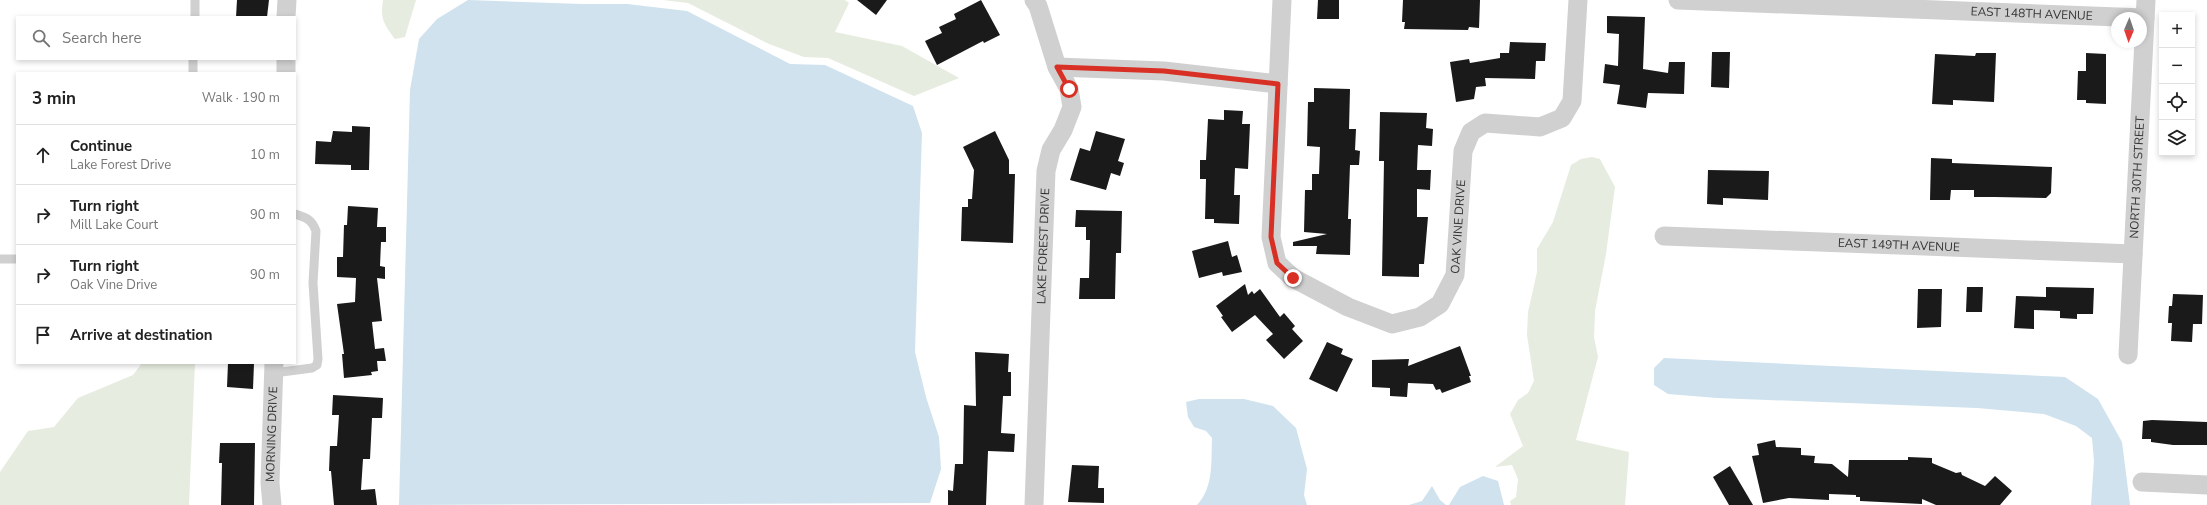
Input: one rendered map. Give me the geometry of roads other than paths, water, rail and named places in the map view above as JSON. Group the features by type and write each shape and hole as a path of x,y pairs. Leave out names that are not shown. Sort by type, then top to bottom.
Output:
{"street":[{"path":"286,16 287,0"},
{"name":"LAKE FOREST DRIVE","path":"1034,0 1038,6 1057,67 1069,89 1072,107 1063,130 1051,150 1046,170 1034,505"},
{"name":"OAK VINE DRIVE","path":"1282,0 1271,237 1277,263 1293,278 1348,306 1392,324 1420,318 1440,304 1455,275 1463,151 1471,132 1486,123 1540,127 1562,118 1572,101 1578,0"},
{"name":"EAST 148TH AVENUE","path":"1678,0 2145,9"},
{"name":"NORTH 30TH STREET","path":"2128,355 2145,9"},
{"path":"286,60 286,72"},
{"path":"1057,67 1164,71 1278,84"},
{"name":"EAST 149TH AVENUE","path":"1664,236 2133,254"},
{"name":"MORNING DRIVE","path":"272,505 270,483 274,368"},
{"path":"2142,482 2207,485"}],"lane":[{"path":"195,0 195,16"},
{"path":"193,60 193,72"},
{"path":"274,368 296,372 312,368 317,365 318,358 313,283 316,231 314,224 308,218 296,214"},
{"path":"0,259 16,260"}],"water":[{"path":"468,0 627,4 687,11 790,64 825,65 913,106 922,133 915,352 926,397 939,437 941,469 930,503 399,505 410,90 419,39 437,19"},
{"path":"1664,358 2065,377 2098,399 2122,442 2130,505 2091,505 2094,461 2092,438 2076,426 2044,414 1977,408 1717,398 1668,394 1654,385 1654,368"},
{"path":"1199,399 1244,399 1273,406 1296,428 1307,469 1304,495 1307,505 1197,505 1209,482 1212,438 1206,431 1194,427 1188,417 1186,402"},
{"path":"1483,476 1498,481 1504,505 1449,505 1460,487"},
{"path":"1432,486 1440,500 1446,505 1409,505 1422,501"}]}
